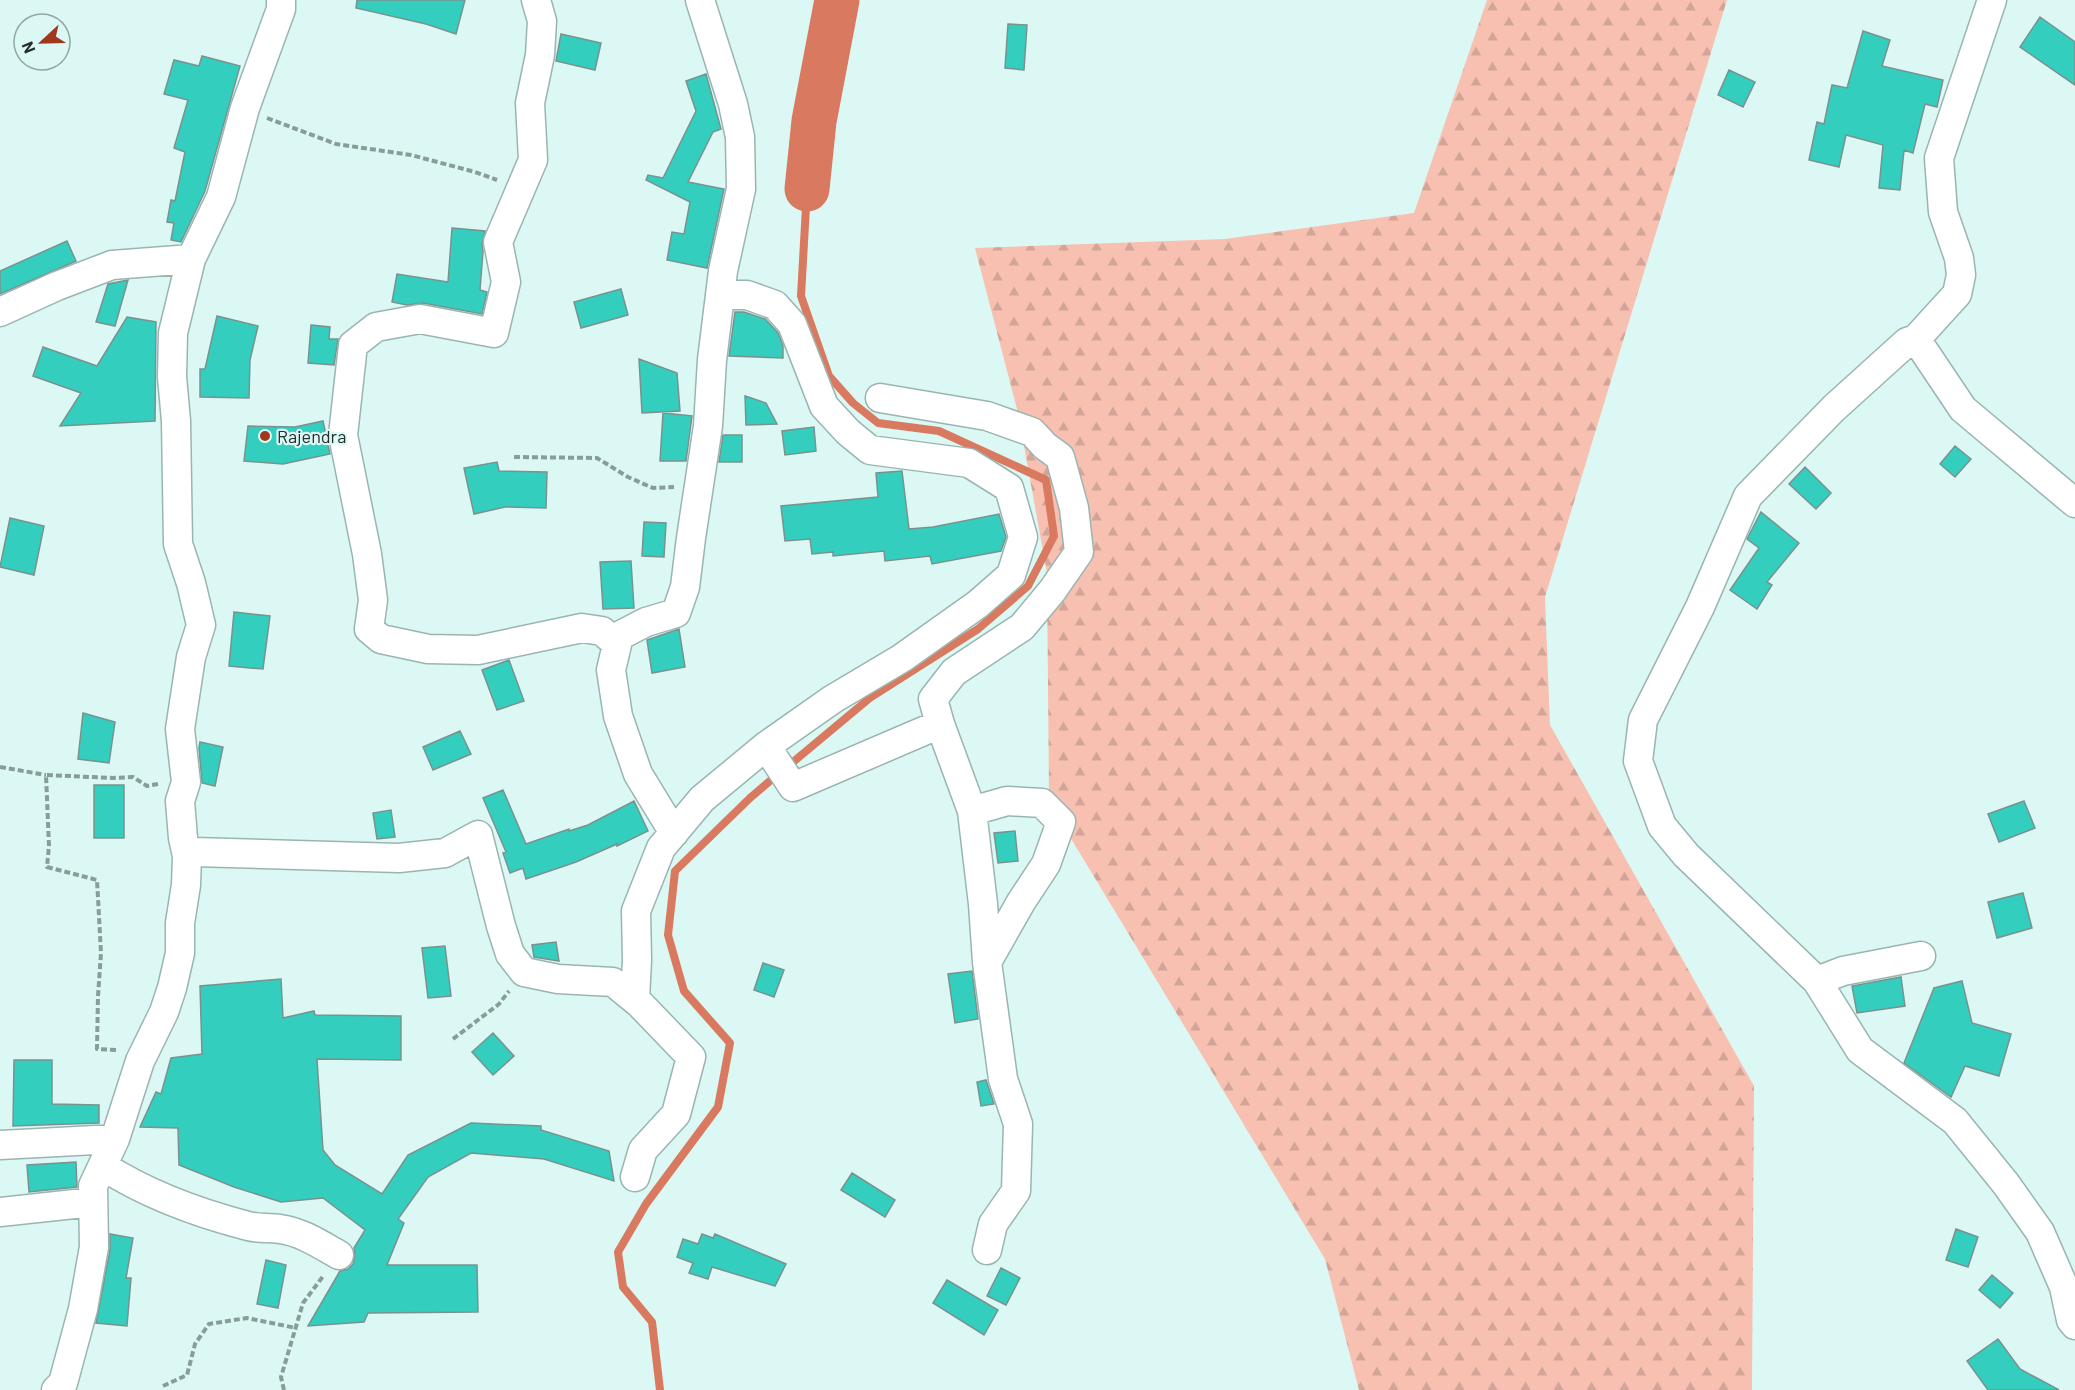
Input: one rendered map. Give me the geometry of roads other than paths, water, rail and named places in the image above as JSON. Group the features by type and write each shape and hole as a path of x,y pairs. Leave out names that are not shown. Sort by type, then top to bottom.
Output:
{"street":[{"path":"56,1390 63,1383 83,1309 94,1247 93,1186 115,1139 140,1061 164,1011 180,953 180,923 186,885 187,856 180,801 186,782 180,729 191,657 201,625 191,583 178,544 176,421 172,377 173,333 191,259 221,197 245,108 281,9 281,0"},
{"path":"536,0 542,21 540,55 530,103 533,160 498,242 506,282 494,333 420,319 376,327 353,345 343,435 367,554 373,600 369,629 381,639 428,649 478,650 582,628 603,631 617,644"},
{"path":"674,833 638,774 618,716 611,670 619,636 646,622 676,613 685,587 708,426 712,360 723,271 741,189 740,137 734,104 700,0"},
{"path":"1992,0 1938,158 1943,212 1959,258 1961,275 1958,294 1916,339 1907,342 1834,408 1748,496 1700,607 1643,720 1638,761 1662,826 1686,855 1817,981 1860,1050 1955,1121 2006,1184 2040,1232 2064,1287 2071,1320 2075,1325"},
{"path":"0,312 57,286 112,265 191,259"},
{"path":"635,999 636,911 661,848 702,799 766,746 833,699 902,658 978,604 1011,575 1023,537 1009,488 969,463 870,450 848,432 824,406 792,324 775,305 747,295 721,295"},
{"path":"1916,339 1963,409 2075,503"},
{"path":"880,398 987,416 1032,432 1060,457 1074,508 1079,552 1052,591 1022,627 954,672 933,699 972,811 987,962 1003,1079 1018,1124 1016,1191 993,1224 987,1250"},
{"path":"766,746 793,787 940,724"},
{"path":"972,811 1007,801 1042,803 1061,822 1046,864 1021,902 987,962"},
{"path":"187,856 194,852 399,858 445,853 478,835 510,954 524,972 558,979 613,982 635,999 691,1058 676,1114 643,1150 635,1177"},
{"path":"1817,981 1843,971 1921,956"},
{"path":"0,1144 115,1139"},
{"path":"103,1166 129,1183 200,1211 248,1226 262,1229 280,1228 305,1236 339,1256"},
{"path":"0,1212 93,1202"}],"waterway":[{"path":"807,189 814,121 837,0"},
{"path":"787,767 871,697 978,629 1028,586 1054,536 1046,480 939,431 878,423 853,403 829,376 801,296 807,189"},
{"path":"660,1390 652,1322 623,1287 618,1252 646,1204 718,1107 730,1043 684,991 668,935 675,871 778,774"}],"place":[{"name":"Rajendra","path":"265,436"}]}
